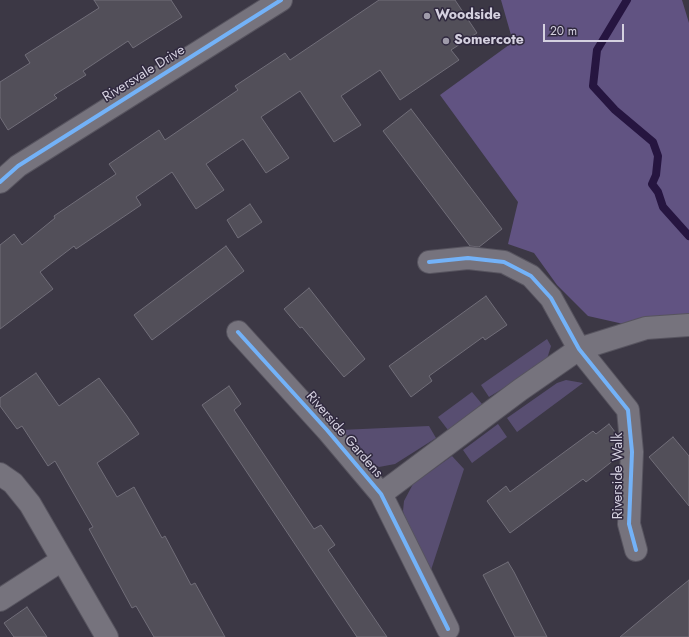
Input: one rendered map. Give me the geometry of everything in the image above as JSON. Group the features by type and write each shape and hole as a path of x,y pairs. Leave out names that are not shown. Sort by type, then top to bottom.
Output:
{"street":[{"name":"Riversvale Drive","path":"0,182 18,166 281,0"},
{"name":"Riverside Walk","path":"429,262 468,258 504,262 531,276 550,298 579,349 628,410 632,452 629,524 636,550"},
{"name":"Riverside Gardens","path":"380,494 520,390 579,349 646,328 689,325"},
{"name":"Riverside Gardens","path":"238,332 327,430 380,494 448,629"},
{"path":"0,474 13,483 30,504 107,637"},
{"path":"0,600 62,560"}],"shaded area":[{"path":"501,0 682,0 689,23 689,316 628,325 588,316 557,285 534,253 508,244 518,202 440,95 513,42"},
{"path":"547,339 551,346 546,362 489,397 481,385"},
{"path":"566,380 583,383 517,432 507,418 557,383"},
{"path":"472,392 482,404 448,430 438,417"},
{"path":"498,424 507,437 472,463 463,450"},
{"path":"429,426 436,438 395,464 379,467 363,458 340,430"},
{"path":"452,456 464,469 431,570 406,521 403,511 404,501 413,484"}],"building":[{"path":"94,0 171,0 182,17 133,48 128,41 83,71 86,75 54,95 57,98 8,130 0,117 0,82 30,63 25,55 99,8"},
{"path":"379,0 455,0 477,33 451,50 459,60 400,100 380,70 341,96 361,125 334,142 300,91 261,117 289,158 266,173 243,139 206,164 224,190 196,209 172,172 136,197 141,205 76,249 74,246 40,272 53,289 0,329 0,245 14,234 22,245 55,218 54,216 116,174 109,164 159,130 165,140 238,90 235,86 285,53 290,60"},
{"path":"411,109 502,229 479,247 470,246 383,131"},
{"path":"250,204 262,222 238,238 227,220"},
{"path":"226,246 244,271 152,340 134,315"},
{"path":"309,288 365,359 344,377 302,327 300,328 284,309"},
{"path":"486,296 507,325 485,340 483,337 429,376 432,381 411,397 389,366"},
{"path":"36,373 59,406 99,378 127,416 139,434 97,463 117,497 134,487 162,538 165,536 191,585 195,583 225,637 154,637 136,606 132,608 89,529 93,527 55,461 48,466 22,426 17,429 0,406 0,398"},
{"path":"229,386 241,404 234,410 314,529 321,525 335,545 328,550 387,637 357,637 202,405"},
{"path":"609,424 618,436 619,456 586,482 583,479 510,533 487,501 506,486 510,492 593,431 596,434"},
{"path":"673,437 689,456 689,506 649,457"},
{"path":"508,562 547,637 515,637 483,575"},
{"path":"689,580 689,637 620,637 668,597"},
{"path":"27,607 47,637 14,637 4,623"}],"waterway":[{"path":"627,0 597,50 593,86 615,110 653,142 658,156 656,175 652,184 658,192 663,207 689,236"}],"cycle path":[{"path":"0,182 18,166 281,0"},
{"path":"429,262 468,258 504,262 531,276 551,298 579,349 628,410 632,452 629,524 636,550"},
{"path":"238,332 327,430 381,494 448,629"}],"place":[{"name":"Woodside","path":"427,16"},
{"name":"Somercote","path":"446,41"}]}
